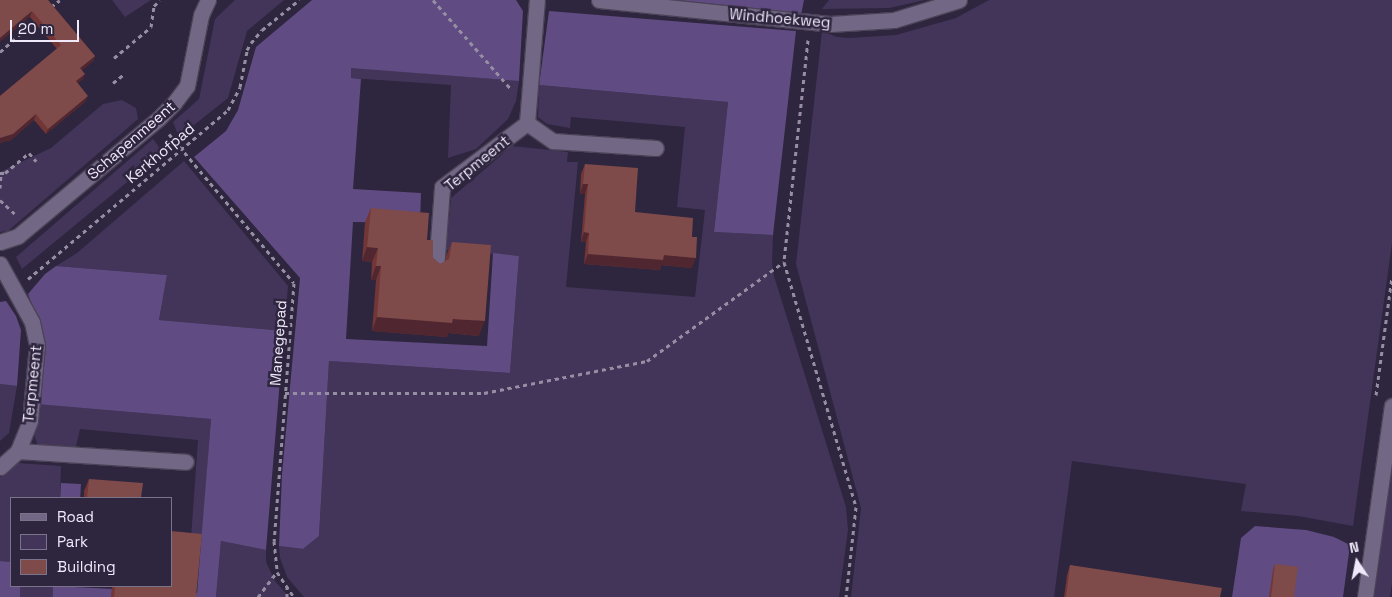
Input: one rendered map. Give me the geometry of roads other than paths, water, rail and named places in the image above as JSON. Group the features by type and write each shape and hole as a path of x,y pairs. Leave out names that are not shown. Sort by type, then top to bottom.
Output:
{"street":[{"name":"Schapenmeent","path":"0,242 18,236 174,104 187,86 201,15 208,0"},
{"path":"537,0 527,123 553,141 656,148"},
{"name":"Windhoekweg","path":"599,0 830,24 894,20 959,0"},
{"name":"Terpmeent","path":"436,269 442,187 527,123"},
{"name":"Terpmeent","path":"0,264 33,326 37,346 30,421 18,451 0,467"},
{"path":"1365,597 1392,406"},
{"path":"18,451 186,462"}]}
